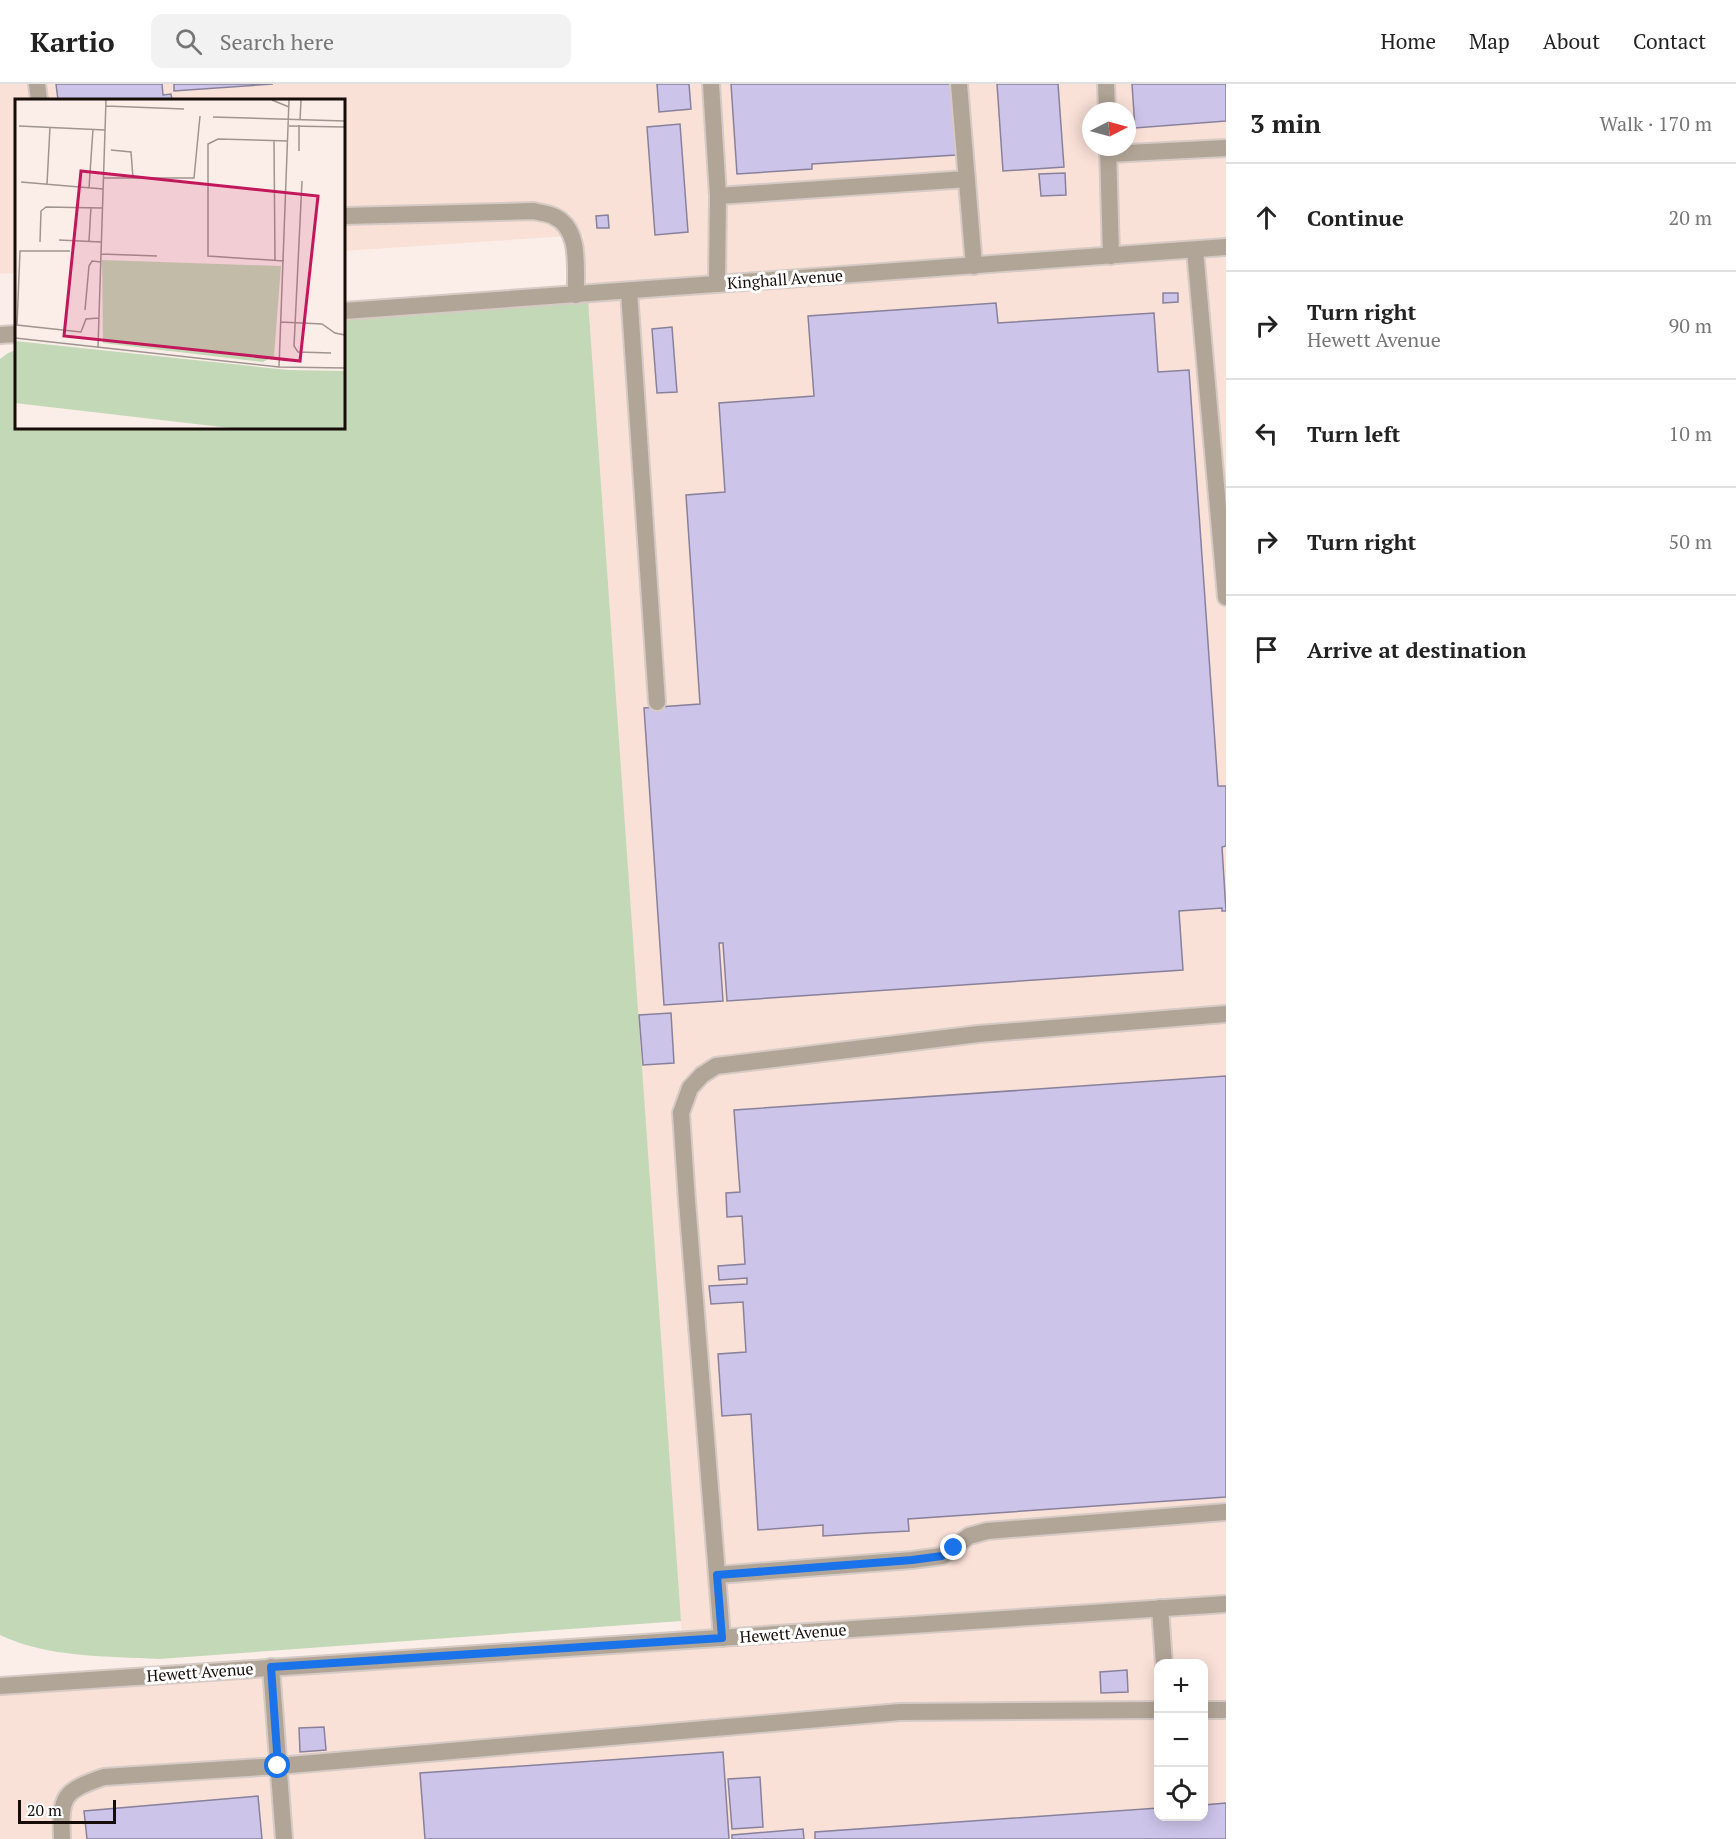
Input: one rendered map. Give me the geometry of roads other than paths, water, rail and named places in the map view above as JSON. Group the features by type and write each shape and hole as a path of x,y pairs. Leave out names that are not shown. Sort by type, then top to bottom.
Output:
{"lane":[{"path":"38,84 39,99"},
{"path":"711,84 718,196 717,284"},
{"path":"959,84 974,266"},
{"path":"1106,84 1107,102"},
{"path":"1136,150 1226,148"},
{"path":"1108,156 1111,256"},
{"path":"718,196 967,179"},
{"path":"345,216 534,211 554,216 567,225 571,233 576,295"},
{"name":"Kinghall Avenue","path":"345,311 1226,247"},
{"path":"1195,250 1220,465 1226,597"},
{"path":"629,291 657,702"},
{"path":"0,335 15,334"},
{"path":"722,1638 681,1113 690,1088 716,1066 978,1034 1226,1014"},
{"path":"717,1575 942,1556 969,1536 987,1531 1226,1512"},
{"name":"Hewett Avenue","path":"0,1686 1226,1604"},
{"path":"1160,1608 1164,1659"},
{"path":"271,1667 284,1839"},
{"path":"62,1839 60,1812 68,1793 104,1777 278,1766 900,1712 1154,1710"},
{"path":"1208,1710 1226,1710"}]}
